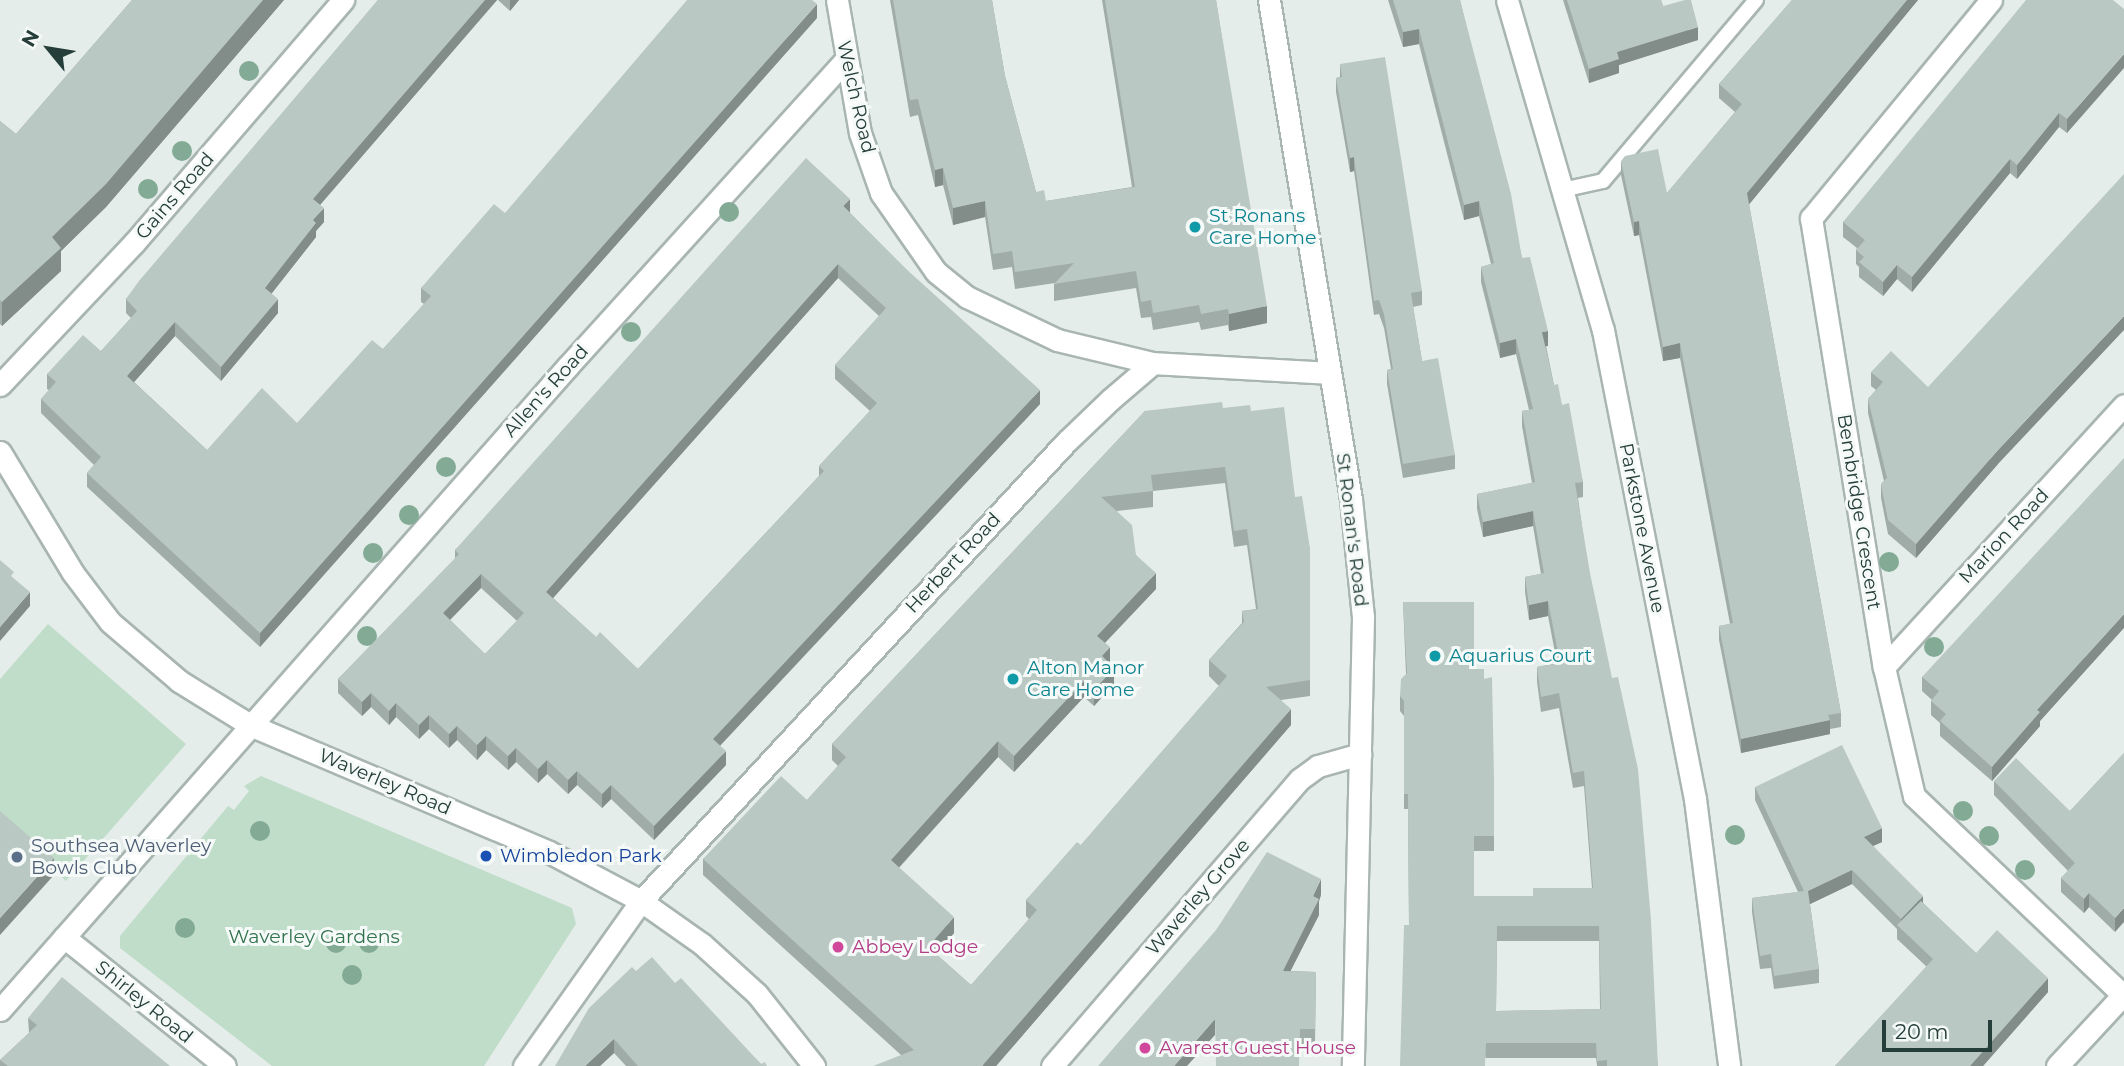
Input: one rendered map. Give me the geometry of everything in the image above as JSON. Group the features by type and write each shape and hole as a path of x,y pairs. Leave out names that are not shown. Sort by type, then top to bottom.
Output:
{"street":[{"name":"Gains Road","path":"0,385 134,243 343,0"},
{"name":"Welch Road","path":"837,0 845,60 860,133 881,193 936,272 967,297 1057,340 1153,363"},
{"name":"St Ronan's Road","path":"1269,0 1330,373 1363,617 1353,1066"},
{"name":"Parkstone Avenue","path":"1507,0 1603,330 1695,799 1728,1066"},
{"name":"Bembridge Crescent","path":"1990,0 1811,218 1884,667 1914,796 2124,995"},
{"name":"Allen's Road","path":"0,1010 250,725 845,60"},
{"path":"1153,363 1330,373"},
{"name":"Herbert Road","path":"524,1066 641,901 1066,442 1153,363"},
{"name":"Marion Road","path":"1884,667 2124,405"},
{"name":"Waverley Road","path":"0,452 73,573 110,622 179,681 250,725 549,852 641,901 702,944 757,994 814,1066"},
{"name":"Waverley Grove","path":"1052,1066 1300,779 1318,766 1360,754"},
{"name":"Shirley Road","path":"64,937 225,1066"},
{"path":"2057,1066 2124,995"}],"lane":[{"path":"1562,190 1603,181 1756,0"}],"green space":[{"path":"48,624 186,744 66,881 0,823 0,679"},
{"name":"Waverley Gardens","path":"261,776 572,908 576,924 484,1066 272,1066 120,948 120,936 228,806 234,810 249,791 244,786"}],"building":[{"path":"132,0 263,0 106,184 52,237 61,248 2,302 0,121 16,134"},
{"path":"378,0 485,0 313,199 324,208 313,220 316,223 265,288 278,299 221,367 175,322 127,376 207,450 262,388 297,423 372,340 383,349 431,296 421,288 494,204 505,213 687,0 812,0 817,4 260,633 87,473 101,457 41,399 56,382 47,374 83,335 101,351 137,311 126,299 139,281"},
{"path":"893,0 992,0 1005,76 1036,192 1044,190 1046,201 1135,187 1105,0 1216,0 1267,306 1229,314 1228,309 1201,314 1199,305 1153,313 1151,300 1141,302 1136,271 1054,284 1074,263 1015,272 1012,251 993,254 985,201 953,208 943,168 935,170 918,99 910,100"},
{"path":"1393,0 1460,0 1511,194 1522,258 1530,257 1548,331 1542,332 1554,385 1558,384 1562,405 1569,403 1583,482 1575,483 1590,573 1612,678 1618,677 1638,769 1651,920 1658,1066 1607,1066 1607,1060 1597,1061 1596,1043 1486,1043 1485,1066 1400,1066 1404,925 1409,925 1408,794 1404,794 1404,701 1400,696 1401,679 1407,673 1403,602 1474,602 1474,669 1484,669 1484,679 1492,677 1494,836 1474,836 1474,896 1533,896 1533,888 1593,888 1584,771 1573,773 1559,693 1541,697 1537,667 1560,663 1548,601 1529,605 1525,577 1544,573 1533,511 1483,522 1477,494 1535,482 1522,411 1533,409 1516,339 1500,343 1481,267 1494,263 1479,201 1464,205 1419,29 1403,32","holes":["1497,926 1599,926 1601,1009 1496,1011"]},
{"path":"1567,0 1661,0 1663,6 1691,0 1698,27 1617,52 1619,59 1589,69"},
{"path":"1792,0 1907,0 1747,193 1841,713 1828,715 1830,720 1741,739 1719,626 1733,623 1680,343 1663,347 1639,221 1634,222 1621,161 1625,156 1658,149 1667,193 1742,104 1719,84"},
{"path":"2026,0 2113,0 2124,9 2124,54 2067,119 2059,113 2017,165 2010,159 1912,277 1897,265 1883,282 1859,262 1864,257 1856,250 1865,240 1843,222"},
{"path":"1385,57 1422,291 1411,293 1422,361 1438,358 1455,455 1403,464 1387,370 1393,369 1384,314 1379,300 1374,301 1354,157 1350,158 1336,78 1342,77 1340,64"},
{"path":"806,158 850,199 843,206 905,268 1040,390 713,739 726,751 654,826 611,785 602,794 577,771 568,780 547,760 538,769 516,748 508,756 486,736 477,745 457,726 449,734 429,715 419,725 396,703 389,711 371,693 362,702 338,679 459,554 455,550","holes":["838,264 886,308 835,365 877,403 819,466 824,471 638,669 600,632 596,637 546,592","481,574 524,613 485,654 443,613"]},
{"path":"2124,174 2124,316 1998,450 1916,544 1888,520 1881,484 1887,478 1868,399 1883,382 1871,372 1891,351 1928,387"},
{"path":"1222,402 1223,408 1250,405 1251,411 1284,407 1295,497 1302,496 1310,549 1310,680 1266,687 1291,709 982,1066 873,1066 914,1050 703,859 781,776 807,800 846,757 832,744 1145,411","holes":["1225,467 1234,531 1247,529 1258,609 1242,611 1244,622 1209,660 1227,676 1081,845 1077,842 1026,900 1037,910 971,985 928,947 954,917 891,860 998,741 1014,756 1084,681 1094,690 1114,668 1102,656 1110,647 1097,636 1156,573 1136,555 1132,525 1101,497 1153,491 1151,475"]},
{"path":"2124,458 2124,614 2037,710 2040,712 1992,767 1940,721 1946,714 1931,701 1939,691 1922,677"},
{"path":"0,560 14,572 11,576 30,592 0,627"},
{"path":"1842,745 1882,828 1864,837 1923,896 1901,919 1852,870 1808,891 1819,969 1774,976 1771,954 1760,956 1752,898 1804,891 1755,787"},
{"path":"2124,753 2124,908 2115,918 2089,893 2084,899 2061,878 2075,863 1994,781 2016,758 2070,811"},
{"name":"Southsea Waverley Bowls Club","path":"0,811 54,858 0,918"},
{"path":"1267,852 1321,879 1313,896 1319,899 1283,971 1316,972 1315,1029 1300,1029 1299,1066 1216,1066 1215,1019 1174,1066 1098,1066 1216,930"},
{"path":"1921,901 1976,953 1997,930 2048,978 1970,1066 1835,1066 1933,959 1897,925"},
{"path":"652,957 675,983 681,978 761,1064 765,1062 767,1066 638,1066 614,1039 585,1066 555,1066 589,1008 632,967 636,971"},
{"path":"62,977 170,1066 8,1066 0,1060 37,1025 28,1018"}],"place":[{"name":"St Ronans Care Home","path":"1195,227"},
{"name":"Aquarius Court","path":"1435,656"},
{"name":"Alton Manor Care Home","path":"1013,679"},
{"name":"Wimbledon Park","path":"486,856"},
{"name":"Southsea Waverley Bowls Club","path":"17,857"},
{"name":"Abbey Lodge","path":"838,947"},
{"name":"Avarest Guest House","path":"1145,1048"}]}
